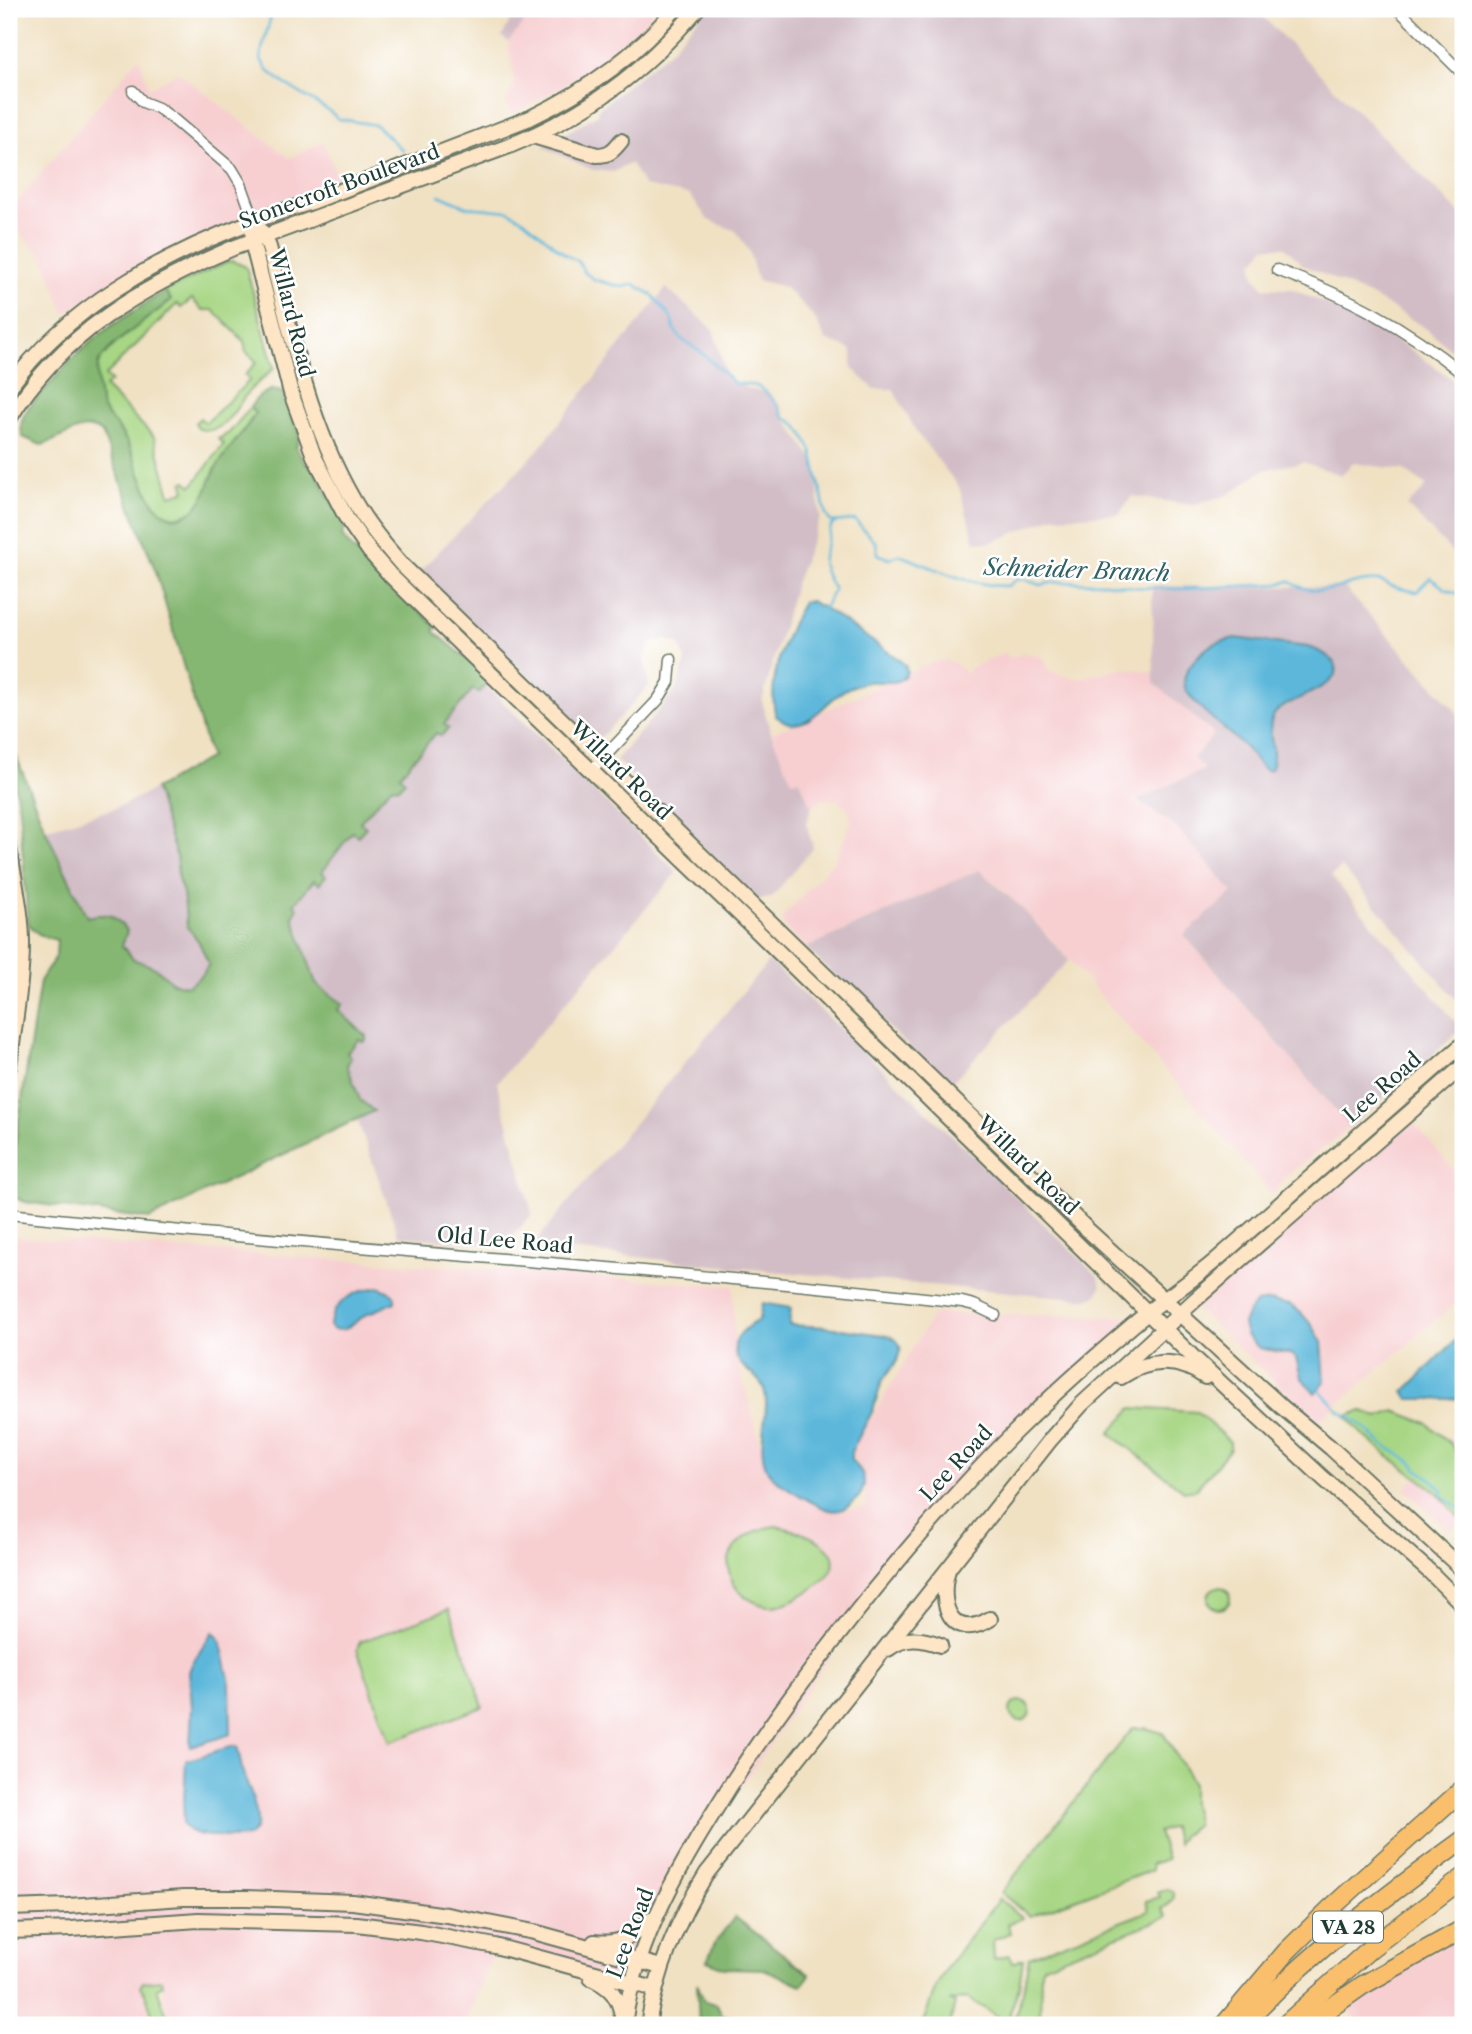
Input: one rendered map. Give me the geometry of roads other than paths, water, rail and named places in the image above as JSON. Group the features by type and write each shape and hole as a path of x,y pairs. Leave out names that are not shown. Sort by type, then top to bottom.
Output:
{"highway":[{"path":"1224,2025 1286,1952 1312,1926 1463,1789"},
{"name":"VA 28","path":"1242,2025 1337,1936 1463,1840"},
{"name":"VA 28","path":"1285,2025 1371,1948 1463,1878"},
{"path":"1306,2025 1363,1985 1463,1929"}],"main road":[{"name":"Stonecroft Boulevard","path":"9,388 32,359 66,327 118,287 188,248 254,220 325,197 559,105 634,52 675,9"},
{"name":"Stonecroft Boulevard","path":"9,419 51,363 99,321 166,278 259,239 533,136 580,111 620,85 663,47 697,9"},
{"path":"533,136 597,155 612,152 621,141"},
{"name":"Willard Road","path":"254,220 306,388 329,450 360,511 382,542 965,1111 1164,1300 1463,1570"},
{"name":"Willard Road","path":"259,239 291,393 314,456 346,519 391,576 1165,1329 1463,1605"},
{"path":"9,847 22,943 9,1067"},
{"name":"Lee Road","path":"624,2025 638,1960 662,1904 694,1845 759,1742 821,1655 931,1521 1038,1409 1148,1312 1215,1261 1463,1044"},
{"name":"Lee Road","path":"648,2025 655,1989 673,1935 692,1895 707,1872 1070,1416 1180,1314 1463,1066"},
{"path":"1070,1416 1124,1374 1144,1365 1162,1362 1191,1368 1248,1408"},
{"path":"950,1566 944,1590 945,1605 950,1616 959,1625 965,1626 976,1626 990,1619"},
{"path":"876,1658 893,1645 910,1639 940,1644"},
{"path":"11,1908 183,1898 353,1902 447,1915 545,1935 601,1943 618,1942 640,1930 662,1904"},
{"path":"9,1931 185,1920 356,1924 457,1938 534,1955 655,1989"},
{"path":"545,1935 662,1967"},
{"path":"534,1955 594,1979 612,1990 620,2004 624,2025"}],"street":[{"path":"1398,9 1463,74"},
{"path":"133,91 143,102 172,118 232,169 241,184 254,220"},
{"path":"1277,270 1330,290 1367,309 1426,345 1463,374"},
{"path":"592,770 659,700 668,682 671,659"},
{"name":"Old Lee Road","path":"9,1214 351,1247 825,1287 962,1302 974,1304 995,1315"}],"water":[{"path":"810,601 897,658 907,671 900,680 867,682 846,689 813,716 796,724 776,716 774,688 779,657 790,628 803,602"},
{"path":"1235,638 1308,647 1327,655 1336,669 1334,677 1326,684 1279,709 1273,716 1270,728 1273,756 1270,770 1261,767 1243,745 1201,708 1185,687 1184,681 1189,668 1203,651 1214,644"},
{"path":"379,1287 392,1293 395,1302 367,1314 345,1329 334,1330 330,1326 340,1303 354,1294"},
{"path":"1271,1301 1290,1305 1300,1312 1322,1342 1325,1382 1315,1393 1301,1377 1296,1358 1291,1354 1259,1348 1246,1335 1243,1324 1248,1312 1256,1303"},
{"path":"762,1303 791,1308 789,1325 827,1327 890,1336 901,1347 897,1361 882,1381 873,1410 851,1452 851,1460 858,1467 864,1482 861,1493 847,1507 830,1510 798,1495 774,1478 765,1463 765,1395 760,1382 737,1359 735,1352 735,1345 741,1333 759,1320"},
{"path":"1463,1333 1463,1394 1453,1399 1409,1399 1404,1392"},
{"path":"213,1632 221,1642 230,1684 231,1734 190,1747 192,1706 189,1672"},
{"path":"237,1746 257,1815 255,1830 246,1837 238,1838 197,1834 183,1823 186,1760"}],"waterway":[{"name":"Schneider Branch","path":"273,9 261,59 267,70 339,119 376,125 403,151"},
{"name":"Schneider Branch","path":"439,195 467,207 509,211 566,255 578,261 584,272 595,280 623,287 634,284 652,295 671,317 674,329 681,339 701,352 734,383 757,386 768,394 783,416 795,424 812,451 826,515 831,522 855,520 876,543 878,554 889,559 899,555 980,583 1008,586 1022,579 1041,585 1056,582 1106,583 1179,589 1278,584 1289,581 1313,590 1324,590 1380,581 1417,592 1430,578 1446,589 1463,595"},
{"path":"824,608 834,590 824,570 823,557 831,526 836,522"},
{"path":"1319,1389 1339,1411 1358,1422 1382,1444 1413,1463 1443,1490 1443,1496 1463,1511"}]}
